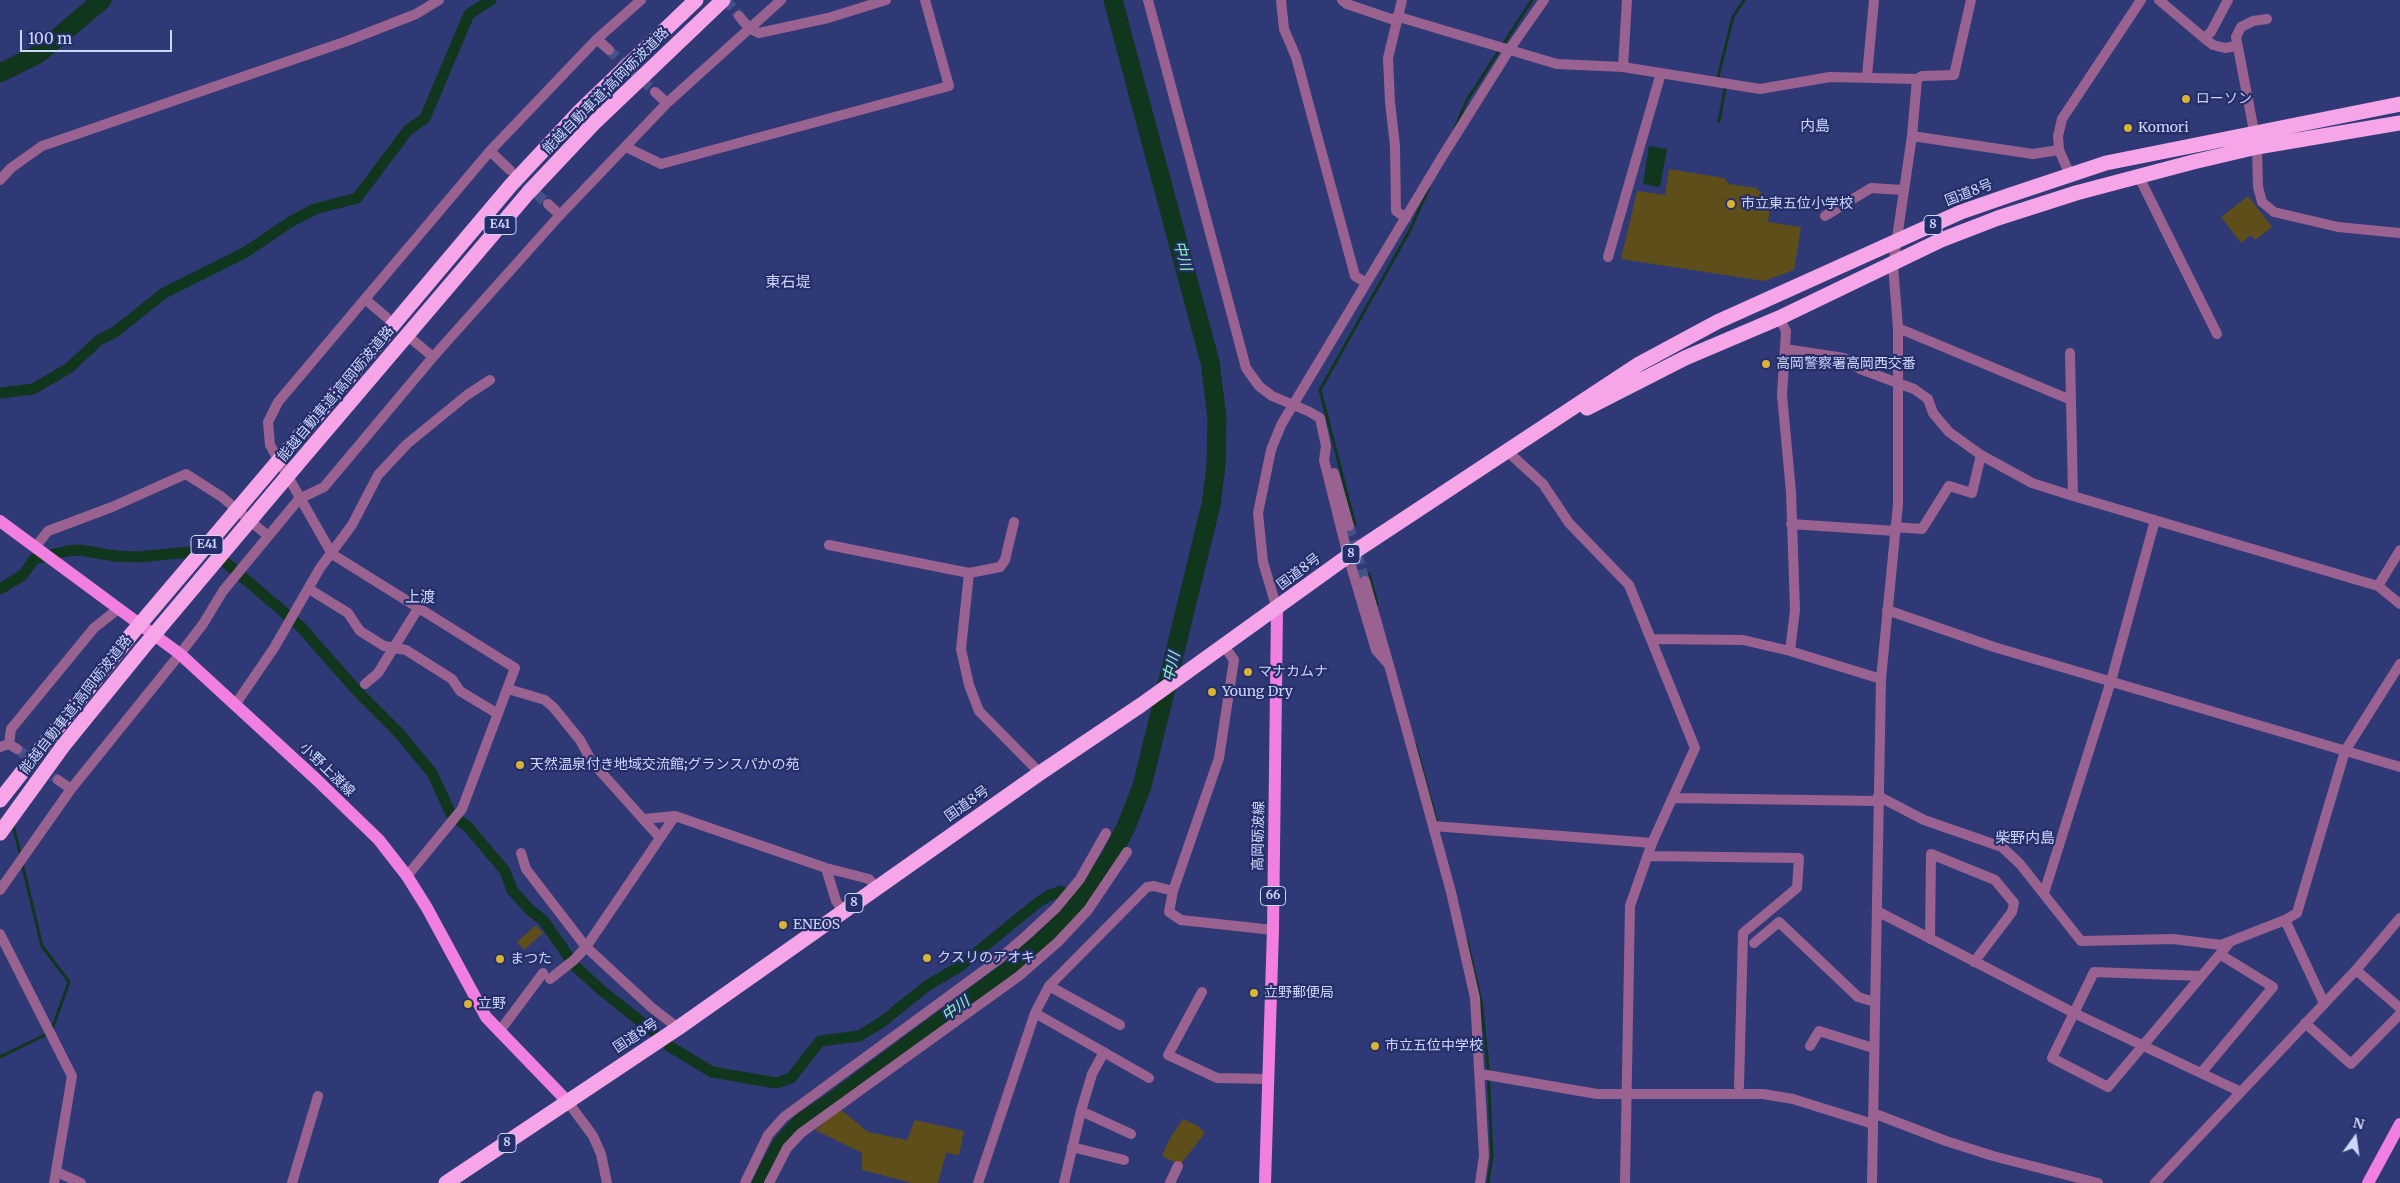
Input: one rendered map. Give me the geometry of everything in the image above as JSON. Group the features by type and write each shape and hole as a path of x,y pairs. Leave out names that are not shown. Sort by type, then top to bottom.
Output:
{"highway":[{"name":"能越自動車道;高岡砺波道路","path":"0,800 129,637 511,185 585,106 696,0"},
{"name":"能越自動車道;高岡砺波道路","path":"0,832 62,746 140,650 528,193 644,73 723,0"},
{"name":"国道8号","path":"1507,451 1685,358 1779,318 1893,265 1941,240 1998,218 2256,140 2400,104"},
{"name":"国道8号","path":"446,1183 678,1028 1040,773 1141,705 1348,556 1639,364 1717,322 1896,243 1961,212 2070,175 2121,160 2256,140 2400,123"}],"main road":[{"name":"小野上渡線","path":"0,520 180,654 317,780 378,840 407,876 486,1017 568,1102"},
{"name":"高岡砺波線","path":"1266,1183 1273,930 1277,608"},
{"path":"2368,1183 2400,1124"}],"street":[{"path":"0,180 11,168 42,146 347,41 416,14 439,0"},
{"path":"407,876 462,809 515,668 332,554 299,500 270,445 268,422 278,402 490,151 597,38 641,0"},
{"path":"0,890 71,789 180,654 203,624 223,591 299,500 324,487 433,357 560,215 667,103 781,0"},
{"path":"739,16 749,28 760,33 828,18 886,0"},
{"path":"626,147 661,164 949,86 925,0"},
{"path":"1148,0 1246,368 1259,386 1272,396 1320,418 1349,526"},
{"path":"1281,0 1284,29 1296,57 1355,276 1366,283"},
{"path":"1342,0 1346,4 1391,19 1399,17 1557,64 1623,67 1760,89 1830,77 1868,76 1917,79 1922,76 1954,75 1971,0"},
{"path":"1402,0 1388,58 1395,146 1396,211 1406,218"},
{"path":"1277,608 1263,562 1258,513 1271,450 1293,404 1366,283 1509,50 1544,0"},
{"path":"1623,67 1627,0"},
{"path":"1868,76 1874,0"},
{"path":"2070,175 2059,150 2058,136 2062,119 2141,0"},
{"path":"2159,0 2213,45 2225,48 2236,46"},
{"path":"2204,38 2211,32 2228,0"},
{"path":"2267,19 2253,22 2241,28 2236,37 2236,46 2256,140 2258,187 2262,202 2274,212 2338,227 2400,234"},
{"path":"597,38 609,50"},
{"path":"1608,257 1661,72"},
{"path":"1872,1183 1873,1048 1882,679 1898,504 1898,328 1893,265 1912,136 1917,79"},
{"path":"655,92 667,103"},
{"path":"1912,136 2033,154 2059,150"},
{"path":"490,151 510,170"},
{"path":"2138,175 2217,334"},
{"path":"1825,216 1871,188 1903,190"},
{"path":"548,204 560,215"},
{"path":"365,299 386,317"},
{"path":"1779,318 1786,331 1782,395 1791,492 1795,610 1790,651"},
{"path":"1898,328 2071,400"},
{"path":"414,341 433,357"},
{"path":"1785,349 1844,358 1860,369 1914,389 1928,399 1933,413 1949,432 1981,455 2032,483 2378,586 2400,604"},
{"path":"2070,353 2073,496"},
{"path":"235,705 274,648 320,568 352,524 378,475 408,444 467,395 490,380"},
{"path":"1326,446 1324,460 1348,556 1376,650 1389,665"},
{"path":"1507,451 1542,484 1569,522 1629,585 1695,748 1652,843 1630,906 1625,1183"},
{"path":"1791,524 1922,529 1949,486 1972,493 1981,455"},
{"path":"36,546 48,531 112,507 186,474 222,497 268,536"},
{"path":"2044,893 2111,681 2155,520"},
{"path":"829,545 969,573 1000,567 1005,560 1014,522"},
{"path":"2378,586 2400,550"},
{"path":"969,573 961,649 969,685 979,711 1040,773"},
{"path":"1365,581 1433,826 1475,998 1481,1074 1484,1156 1480,1183"},
{"path":"309,589 348,613 360,631 384,646 406,650 452,679 460,691 498,714"},
{"path":"365,684 378,672 419,607"},
{"path":"9,747 11,729 94,628 118,609"},
{"path":"1887,610 1994,646 2400,767"},
{"path":"1652,639 1743,640 1790,651 1882,679"},
{"path":"1224,646 1234,660 1219,758 1173,891 1169,912 1180,920 1273,930"},
{"path":"1674,798 1878,799 1924,820 2002,847 2020,864 2081,941 2173,939 2221,945 2286,920 2297,913 2345,750 2400,664"},
{"path":"508,689 546,700 580,740 592,762 660,838"},
{"path":"58,780 71,789"},
{"path":"644,819 675,816 826,868 869,879 876,888"},
{"path":"499,1032 547,976 572,961 586,947 675,816"},
{"path":"1433,826 1652,843"},
{"path":"745,1183 768,1135 784,1117 998,960 1028,934 1056,908 1080,879 1106,833"},
{"path":"769,1183 787,1148 801,1132 1019,976 1058,942 1088,910 1127,852"},
{"path":"521,853 526,869 586,947 651,1007 678,1028"},
{"path":"1930,939 1931,854 1994,880 2014,903 2012,912 1974,962"},
{"path":"1648,856 1799,858 1798,888 1743,933 1739,1086"},
{"path":"826,868 836,901 843,911"},
{"path":"978,1183 1036,1013 1048,986 1147,887 1154,886 1173,891"},
{"path":"1877,911 2074,1013 2240,1092"},
{"path":"2156,1183 2356,970 2400,918"},
{"path":"2286,920 2324,1003"},
{"path":"1754,942 1779,922 1858,997 1875,1002"},
{"path":"0,934 72,1076 54,1183"},
{"path":"2201,976 2094,972 2052,1058 2108,1087 2232,940"},
{"path":"2201,1073 2273,987 2220,955"},
{"path":"2356,970 2400,1008"},
{"path":"1048,986 1120,1026"},
{"path":"1202,992 1168,1055 1217,1078 1268,1080"},
{"path":"1036,1013 1149,1078"},
{"path":"2305,1023 2351,1064 2400,1014"},
{"path":"1810,1046 1819,1031 1873,1048"},
{"path":"1064,1183 1092,1074 1104,1052"},
{"path":"1481,1074 1597,1094 1763,1094 1793,1099 1873,1124"},
{"path":"292,1183 318,1096"},
{"path":"568,1102 593,1136 601,1154 607,1183"},
{"path":"1081,1111 1131,1134"},
{"path":"1873,1113 1946,1141 1993,1156 2098,1183"},
{"path":"1072,1147 1124,1160"},
{"path":"1170,1183 1178,1166"},
{"path":"57,1172 81,1183"}],"shaded area":[{"path":"1649,146 1667,149 1660,187 1643,184"},
{"path":"1669,169 1724,178 1729,184 1756,188 1771,201 1768,222 1801,227 1794,270 1764,281 1621,259 1637,191 1665,195"},
{"path":"2248,196 2272,227 2255,240 2251,235 2241,243 2221,217"},
{"path":"536,925 543,933 524,950 517,942"},
{"path":"840,1109 868,1132 907,1140 915,1120 964,1131 959,1155 946,1153 938,1183 912,1183 862,1170 862,1153 815,1130"},
{"path":"1183,1119 1198,1126 1205,1133 1180,1165 1162,1156 1171,1136"}],"waterway":[{"path":"0,73 38,54 102,0"},
{"path":"0,393 33,389 69,368 99,340 115,332 164,293 246,252 290,222 315,209 357,198 408,130 425,118 469,14 491,0"},
{"name":"中川","path":"761,1183 782,1144 802,1122 832,1102 1011,969 1062,922 1079,904 1110,858 1126,827 1142,786 1211,505 1216,466 1217,418 1210,362 1113,0"},
{"path":"1455,128 1467,100 1532,0"},
{"path":"1718,77 1733,17 1744,0"},
{"path":"1719,121 1725,89"},
{"path":"1355,525 1320,390 1410,230 1429,188"},
{"path":"0,589 23,575 34,559 67,551 80,550 115,556 138,557 211,550 300,626 358,692 399,733 432,773 451,814 468,827 505,871 512,890 531,911 543,920 575,966 601,990 654,1032"},
{"path":"1369,574 1377,604"},
{"path":"1415,743 1437,823"},
{"path":"13,825 21,857"},
{"path":"0,1057 51,1032 69,982 42,946 22,863"},
{"path":"669,1046 712,1072 776,1083 791,1078 820,1041 859,1036 882,1022 928,985 959,967 1036,904 1048,896 1061,891 1064,893"},
{"path":"1072,899 1079,904"},
{"path":"1467,941 1481,1001 1488,1067 1492,1156 1488,1183"}],"tunnel":[{"path":"726,0 739,16"},
{"path":"609,50 655,92"},
{"path":"514,174 548,204"},
{"path":"1349,526 1365,581"},
{"path":"17,749 58,780"}],"place":[{"name":"ローソン","path":"2186,99"},
{"name":"Komori","path":"2128,128"},
{"name":"市立東五位小学校","path":"1731,204"},
{"name":"高岡警察署高岡西交番","path":"1766,364"},
{"name":"マナカムナ","path":"1248,672"},
{"name":"Young Dry","path":"1212,692"},
{"name":"天然温泉付き地域交流館;グランスパかの苑","path":"520,765"},
{"name":"ENEOS","path":"783,925"},
{"name":"クスリのアオキ","path":"927,958"},
{"name":"まつた","path":"500,959"},
{"name":"立野郵便局","path":"1254,993"},
{"name":"立野","path":"468,1004"},
{"name":"市立五位中学校","path":"1375,1046"}],"district":[{"name":"内島","path":"1815,127"},
{"name":"東石堤","path":"788,283"},
{"name":"上渡","path":"420,598"},
{"name":"柴野内島","path":"2025,839"}]}
